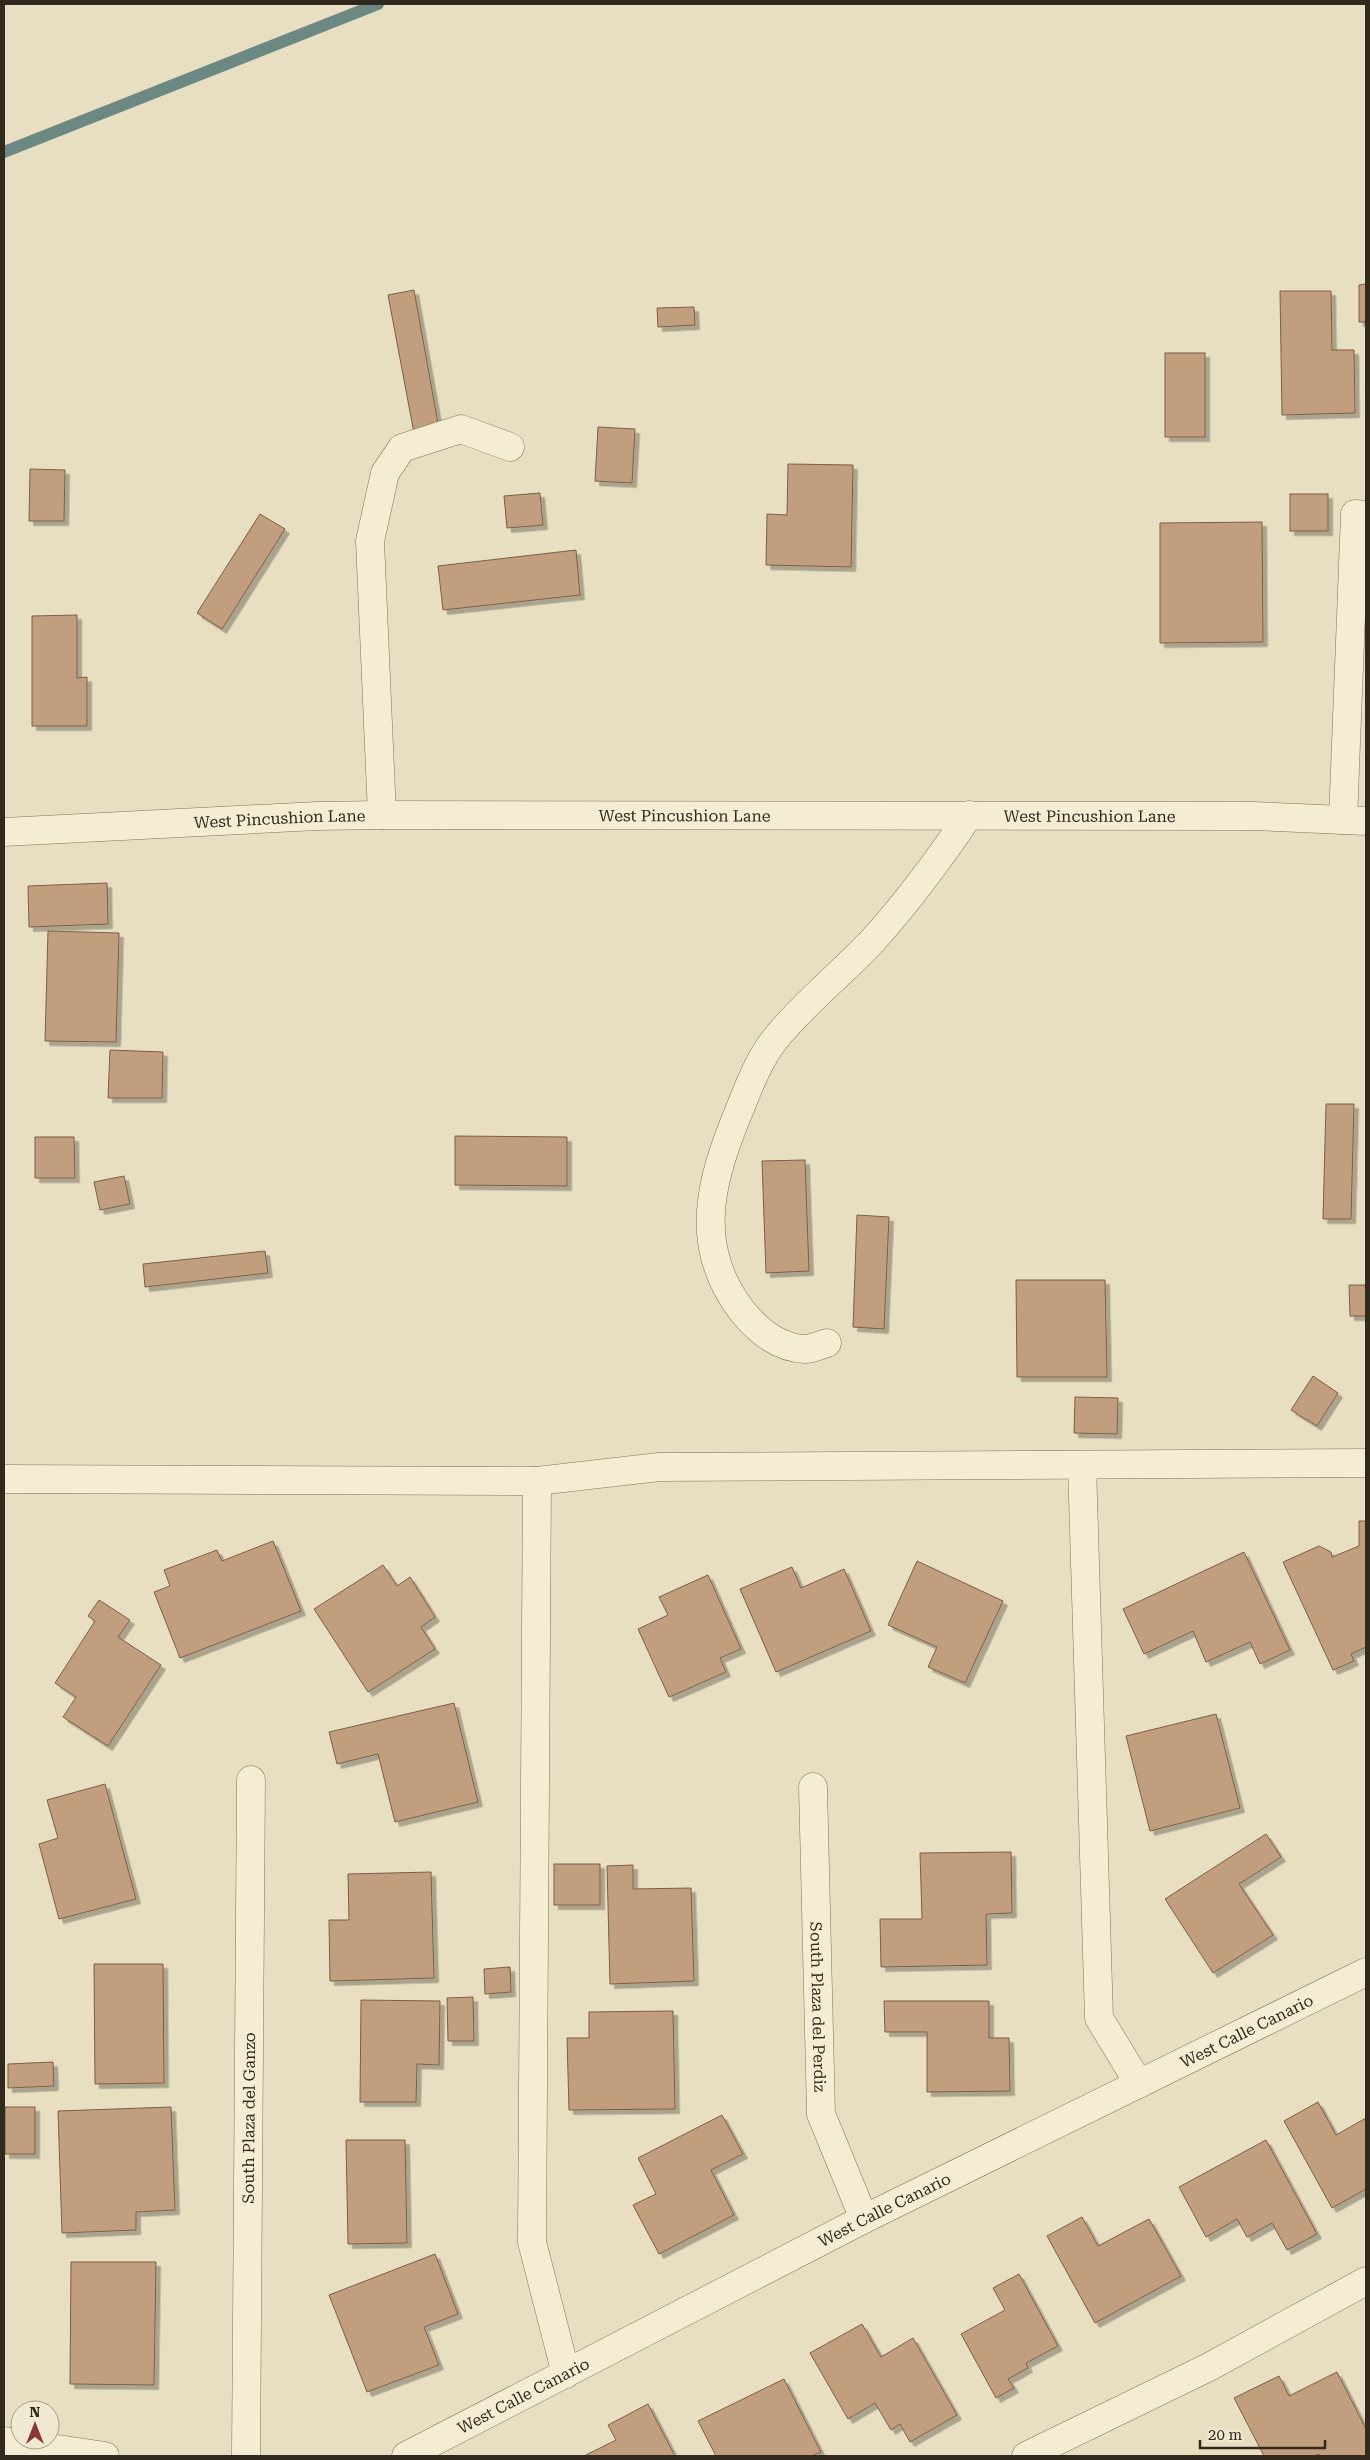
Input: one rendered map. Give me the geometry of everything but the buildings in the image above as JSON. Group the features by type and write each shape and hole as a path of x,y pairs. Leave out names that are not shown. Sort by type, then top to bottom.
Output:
{"street":[{"path":"382,815 370,541 385,473 402,448 461,429 510,447"},
{"path":"1355,820 1355,514 1366,515"},
{"name":"West Pincushion Lane","path":"4,832 317,816 382,815 1253,816 1355,820"},
{"path":"827,1343 806,1349 777,1343 751,1322 729,1294 716,1262 711,1221 712,1192 721,1156 752,1078 776,1038 874,938 928,874 969,815"},
{"path":"4,1478 537,1481 659,1467 1366,1463"},
{"path":"1082,1464 1099,2018 1139,2084"},
{"path":"537,1481 532,2242 566,2374"},
{"name":"South Plaza del Ganzo","path":"246,2456 251,1780"},
{"name":"South Plaza del Perdiz","path":"813,1786 821,2114 864,2219"},
{"name":"West Calle Canario","path":"406,2456 864,2219 1366,1972"},
{"path":"1026,2456 1208,2367 1366,2281"},
{"path":"4,2441 105,2456"}],"waterway":[{"path":"4,152 378,4"}]}
